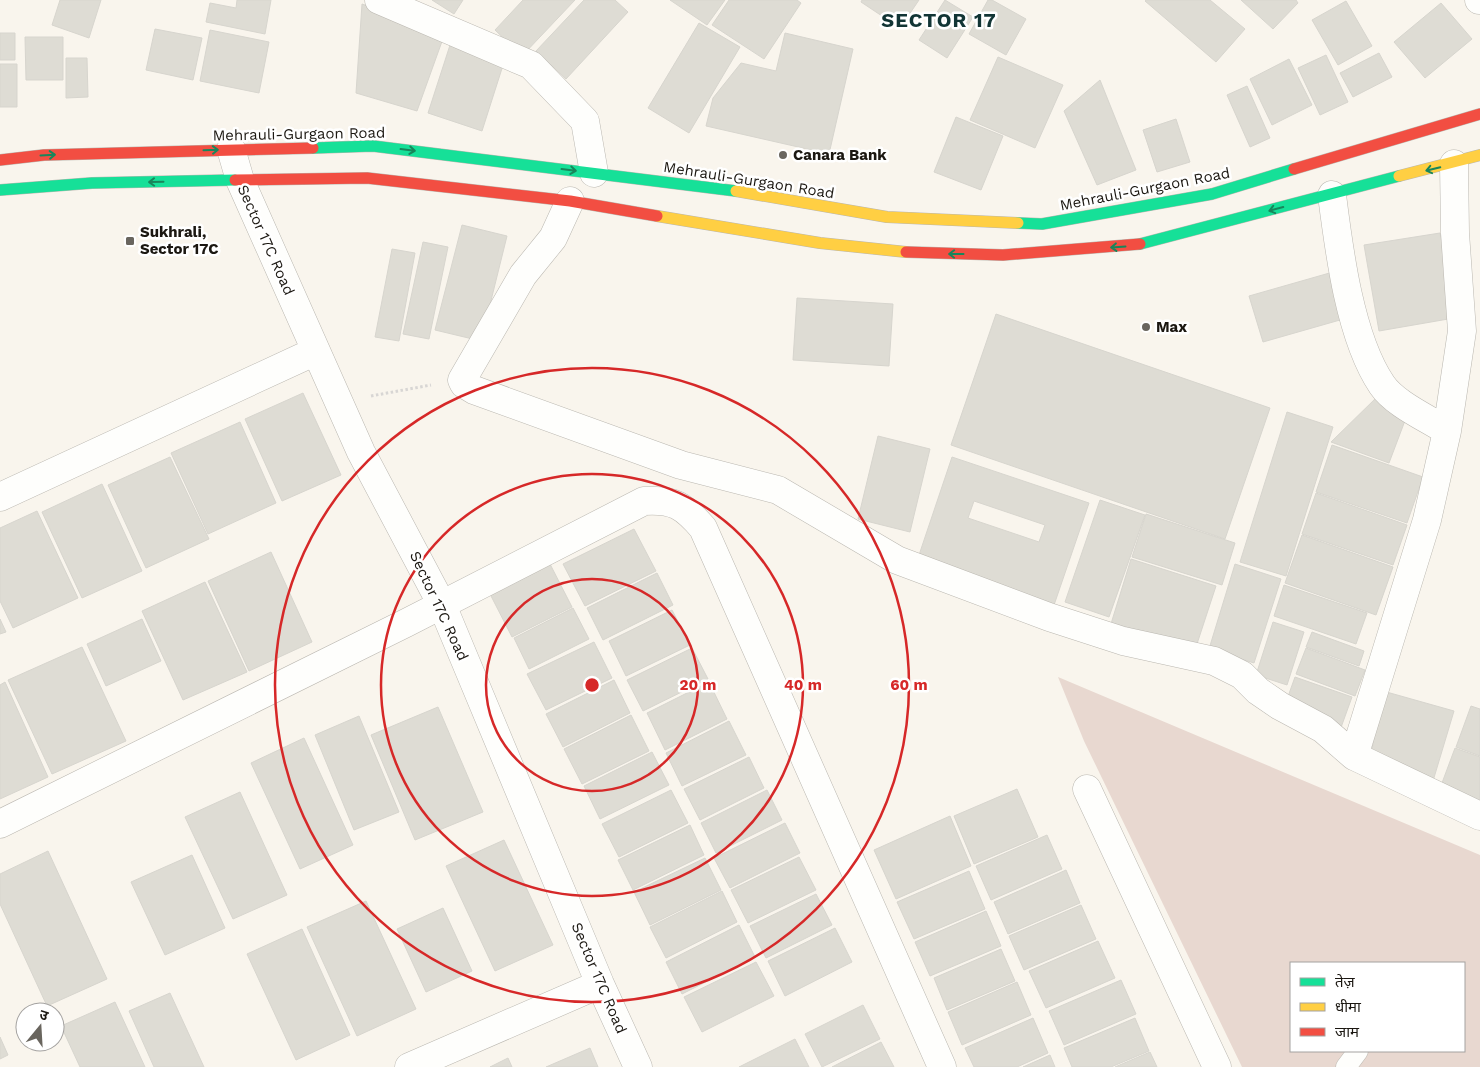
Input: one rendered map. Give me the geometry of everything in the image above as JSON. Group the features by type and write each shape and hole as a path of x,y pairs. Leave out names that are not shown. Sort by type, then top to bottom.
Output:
{"main road":[{"name":"Mehrauli-Gurgaon Road","path":"0,160 44,155 373,146 703,186 886,217 1042,224 1212,194 1480,114"},
{"path":"0,190 92,183 367,178 570,200 820,243 920,254 1003,255 1133,246 1480,156"}],"street":[{"path":"379,0 531,65 585,121 594,173"},
{"name":"Sector 17C Road","path":"231,150 240,180 361,452 442,605 600,984 638,1067"},
{"path":"1354,756 1427,520 1447,431 1462,331 1455,233 1454,164"},
{"path":"1332,195 1342,268 1368,356 1382,386 1400,402 1447,431"},
{"path":"570,200 554,238 524,275 462,380 464,384 474,390 681,465 778,490 897,560 942,577 1123,641 1214,661 1242,675 1258,691 1280,706 1323,729 1354,756 1480,816"},
{"path":"0,497 316,352"},
{"path":"0,824 442,605 644,500 663,499 686,508 704,528 942,1067"},
{"path":"1087,789 1217,1067"},
{"path":"409,1067 600,984"}],"lane":[{"path":"1346,1067 1357,1052"}],"path":[{"path":"338,402 462,380"}],"shaded area":[{"path":"1058,677 1480,855 1480,1067 1242,1067 1084,741"}],"building":[{"path":"60,0 101,0 89,38 52,25"},
{"path":"237,0 271,0 265,34 206,22 210,3 236,8"},
{"path":"432,0 463,0 454,14"},
{"path":"523,0 575,0 522,56 495,30"},
{"path":"584,0 615,0 628,12 566,79 536,51"},
{"path":"670,0 725,0 707,25"},
{"path":"729,0 797,0 801,3 764,59 712,25"},
{"path":"862,0 919,0 900,28 861,2"},
{"path":"945,0 973,17 947,58 919,40"},
{"path":"988,0 992,0 1026,19 1006,55 969,34"},
{"path":"1146,0 1210,0 1245,29 1216,62"},
{"path":"1241,0 1296,0 1298,3 1273,29"},
{"path":"1346,1 1372,46 1338,65 1312,20"},
{"path":"1441,3 1472,39 1425,78 1394,42"},
{"path":"362,4 445,33 417,111 356,93"},
{"path":"699,23 740,47 689,133 648,108"},
{"path":"155,29 202,38 193,80 146,70"},
{"path":"210,30 269,42 259,93 200,81"},
{"path":"0,33 15,33 15,60 0,60"},
{"path":"785,33 853,49 829,154 706,126 713,98 741,63 776,71"},
{"path":"25,37 63,37 63,80 26,80"},
{"path":"451,42 505,59 482,131 428,113"},
{"path":"1379,53 1392,77 1353,97 1340,73"},
{"path":"1326,55 1348,102 1320,115 1298,68"},
{"path":"998,57 1063,85 1035,148 970,120"},
{"path":"66,58 87,58 88,97 66,98"},
{"path":"1289,59 1312,105 1272,125 1250,79"},
{"path":"0,64 17,64 17,107 0,107"},
{"path":"1100,80 1136,170 1097,185 1064,111"},
{"path":"1247,86 1270,138 1250,147 1227,95"},
{"path":"956,117 1003,136 981,190 934,172"},
{"path":"1176,119 1190,162 1157,172 1143,130"},
{"path":"462,225 507,236 481,341 435,330"},
{"path":"1440,233 1454,318 1379,331 1364,245"},
{"path":"423,242 448,247 429,339 403,334"},
{"path":"392,249 415,253 399,341 375,337"},
{"path":"1333,272 1347,318 1263,342 1249,296"},
{"path":"797,298 893,304 889,366 793,360"},
{"path":"996,314 1270,408 1225,539 951,445"},
{"path":"303,393 341,475 282,501 245,419"},
{"path":"1377,397 1409,410 1389,463 1331,442"},
{"path":"1287,412 1333,427 1286,576 1240,562"},
{"path":"240,422 276,503 208,534 171,453"},
{"path":"878,436 930,449 910,532 858,519"},
{"path":"1332,445 1423,477 1407,523 1316,492"},
{"path":"170,457 209,539 146,568 108,485"},
{"path":"952,457 1089,503 1053,608 917,561","holes":["974,501 1045,525 1039,542 968,518"]},
{"path":"102,484 142,571 82,598 42,512"},
{"path":"1316,493 1407,525 1393,565 1302,534"},
{"path":"1100,500 1145,515 1109,617 1065,602"},
{"path":"37,511 78,598 13,628 0,601 0,528"},
{"path":"1146,514 1235,543 1222,585 1132,557"},
{"path":"634,529 656,571 585,606 563,564"},
{"path":"1302,535 1393,567 1376,615 1285,583"},
{"path":"271,552 312,642 249,671 208,581"},
{"path":"1131,559 1216,586 1194,653 1110,627"},
{"path":"550,564 572,607 512,637 490,594"},
{"path":"1235,564 1281,579 1254,663 1209,649"},
{"path":"657,573 673,605 603,640 587,608"},
{"path":"205,582 247,672 183,700 142,611"},
{"path":"1284,585 1367,613 1356,644 1274,616"},
{"path":"573,608 589,639 529,669 514,638"},
{"path":"672,610 690,645 626,676 609,641"},
{"path":"0,619 6,632 0,634"},
{"path":"142,619 161,661 106,686 87,644"},
{"path":"1273,622 1304,632 1287,685 1256,675"},
{"path":"1312,632 1364,651 1359,666 1306,647"},
{"path":"594,642 612,678 546,710 527,674"},
{"path":"82,647 126,741 52,774 8,680"},
{"path":"692,648 708,679 643,711 627,680"},
{"path":"1306,648 1365,670 1355,696 1296,674"},
{"path":"1295,677 1352,697 1339,733 1286,702"},
{"path":"614,680 630,713 563,747 546,714"},
{"path":"5,682 48,777 0,799 0,685"},
{"path":"709,682 727,719 665,750 647,713"},
{"path":"1383,691 1454,711 1433,781 1370,760"},
{"path":"1471,706 1480,709 1480,756 1456,747"},
{"path":"438,707 483,812 415,840 371,735"},
{"path":"631,715 649,751 582,784 564,749"},
{"path":"359,716 399,812 354,830 315,735"},
{"path":"729,721 746,755 682,786 666,753"},
{"path":"304,738 353,845 300,869 251,763"},
{"path":"1455,748 1480,757 1480,807 1439,791"},
{"path":"652,752 669,785 600,819 584,786"},
{"path":"749,757 764,788 700,820 684,789"},
{"path":"1017,789 1038,837 974,864 954,816"},
{"path":"671,790 688,823 619,857 602,824"},
{"path":"767,790 782,820 716,853 701,823"},
{"path":"240,792 287,895 233,919 185,817"},
{"path":"950,816 971,866 896,899 874,850"},
{"path":"785,823 800,853 730,888 714,858"},
{"path":"690,825 704,855 633,890 618,860"},
{"path":"1047,835 1062,869 991,900 976,866"},
{"path":"504,840 553,945 495,971 446,866"},
{"path":"48,851 107,979 56,1002 45,1002 0,904 0,874"},
{"path":"192,855 225,928 165,955 131,882"},
{"path":"799,857 816,890 748,923 731,890"},
{"path":"705,858 721,890 650,925 634,892"},
{"path":"1066,870 1080,903 1008,934 994,902"},
{"path":"969,871 985,909 914,939 897,902"},
{"path":"722,891 737,922 666,958 650,927"},
{"path":"816,894 832,925 766,958 750,926"},
{"path":"366,901 416,1009 357,1036 307,927"},
{"path":"1081,905 1096,939 1024,970 1009,936"},
{"path":"443,908 472,971 426,992 397,929"},
{"path":"986,911 1001,946 930,976 915,942"},
{"path":"739,925 755,957 682,994 666,962"},
{"path":"835,928 852,962 785,996 768,961"},
{"path":"302,929 350,1035 296,1060 247,954"},
{"path":"1098,941 1115,978 1046,1008 1029,971"},
{"path":"1001,949 1015,981 947,1010 934,978"},
{"path":"756,962 774,996 702,1032 684,997"},
{"path":"1121,980 1136,1014 1064,1045 1049,1011"},
{"path":"1017,982 1031,1015 962,1045 948,1012"},
{"path":"170,993 204,1067 154,1067 129,1011"},
{"path":"115,1002 145,1067 80,1067 65,1035 65,1024"},
{"path":"863,1005 880,1039 822,1067 805,1034"},
{"path":"1033,1018 1048,1053 1017,1067 974,1067 965,1048"},
{"path":"1135,1018 1149,1051 1111,1067 1072,1067 1064,1048"},
{"path":"0,1037 8,1055 0,1059"},
{"path":"795,1039 809,1067 739,1067"},
{"path":"881,1042 894,1067 832,1067"},
{"path":"590,1048 598,1067 546,1067"},
{"path":"1150,1052 1157,1067 1115,1067"},
{"path":"1050,1055 1055,1067 1023,1067"},
{"path":"508,1058 512,1067 490,1067"}],"traffic: fast":[{"path":"313,148 373,146 736,191"},
{"path":"1018,223 1042,224 1212,194 1294,169"},
{"path":"1140,244 1399,176"},
{"path":"0,190 92,183 235,180"}],"traffic: slow":[{"path":"1399,176 1480,155"},
{"path":"736,191 887,217 1018,223"},
{"path":"657,216 820,243 906,252"}],"traffic: jam":[{"path":"1294,169 1480,114"},
{"path":"0,160 44,155 313,148"},
{"path":"235,180 367,178 570,201 657,216"},
{"path":"906,252 1003,255 1140,244"}],"place":[{"name":"Canara Bank","path":"783,155"},
{"name":"Sukhrali, Sector 17C","path":"130,241"},
{"name":"Max","path":"1146,327"}],"district":[{"name":"SECTOR 17","path":"939,20"}]}
